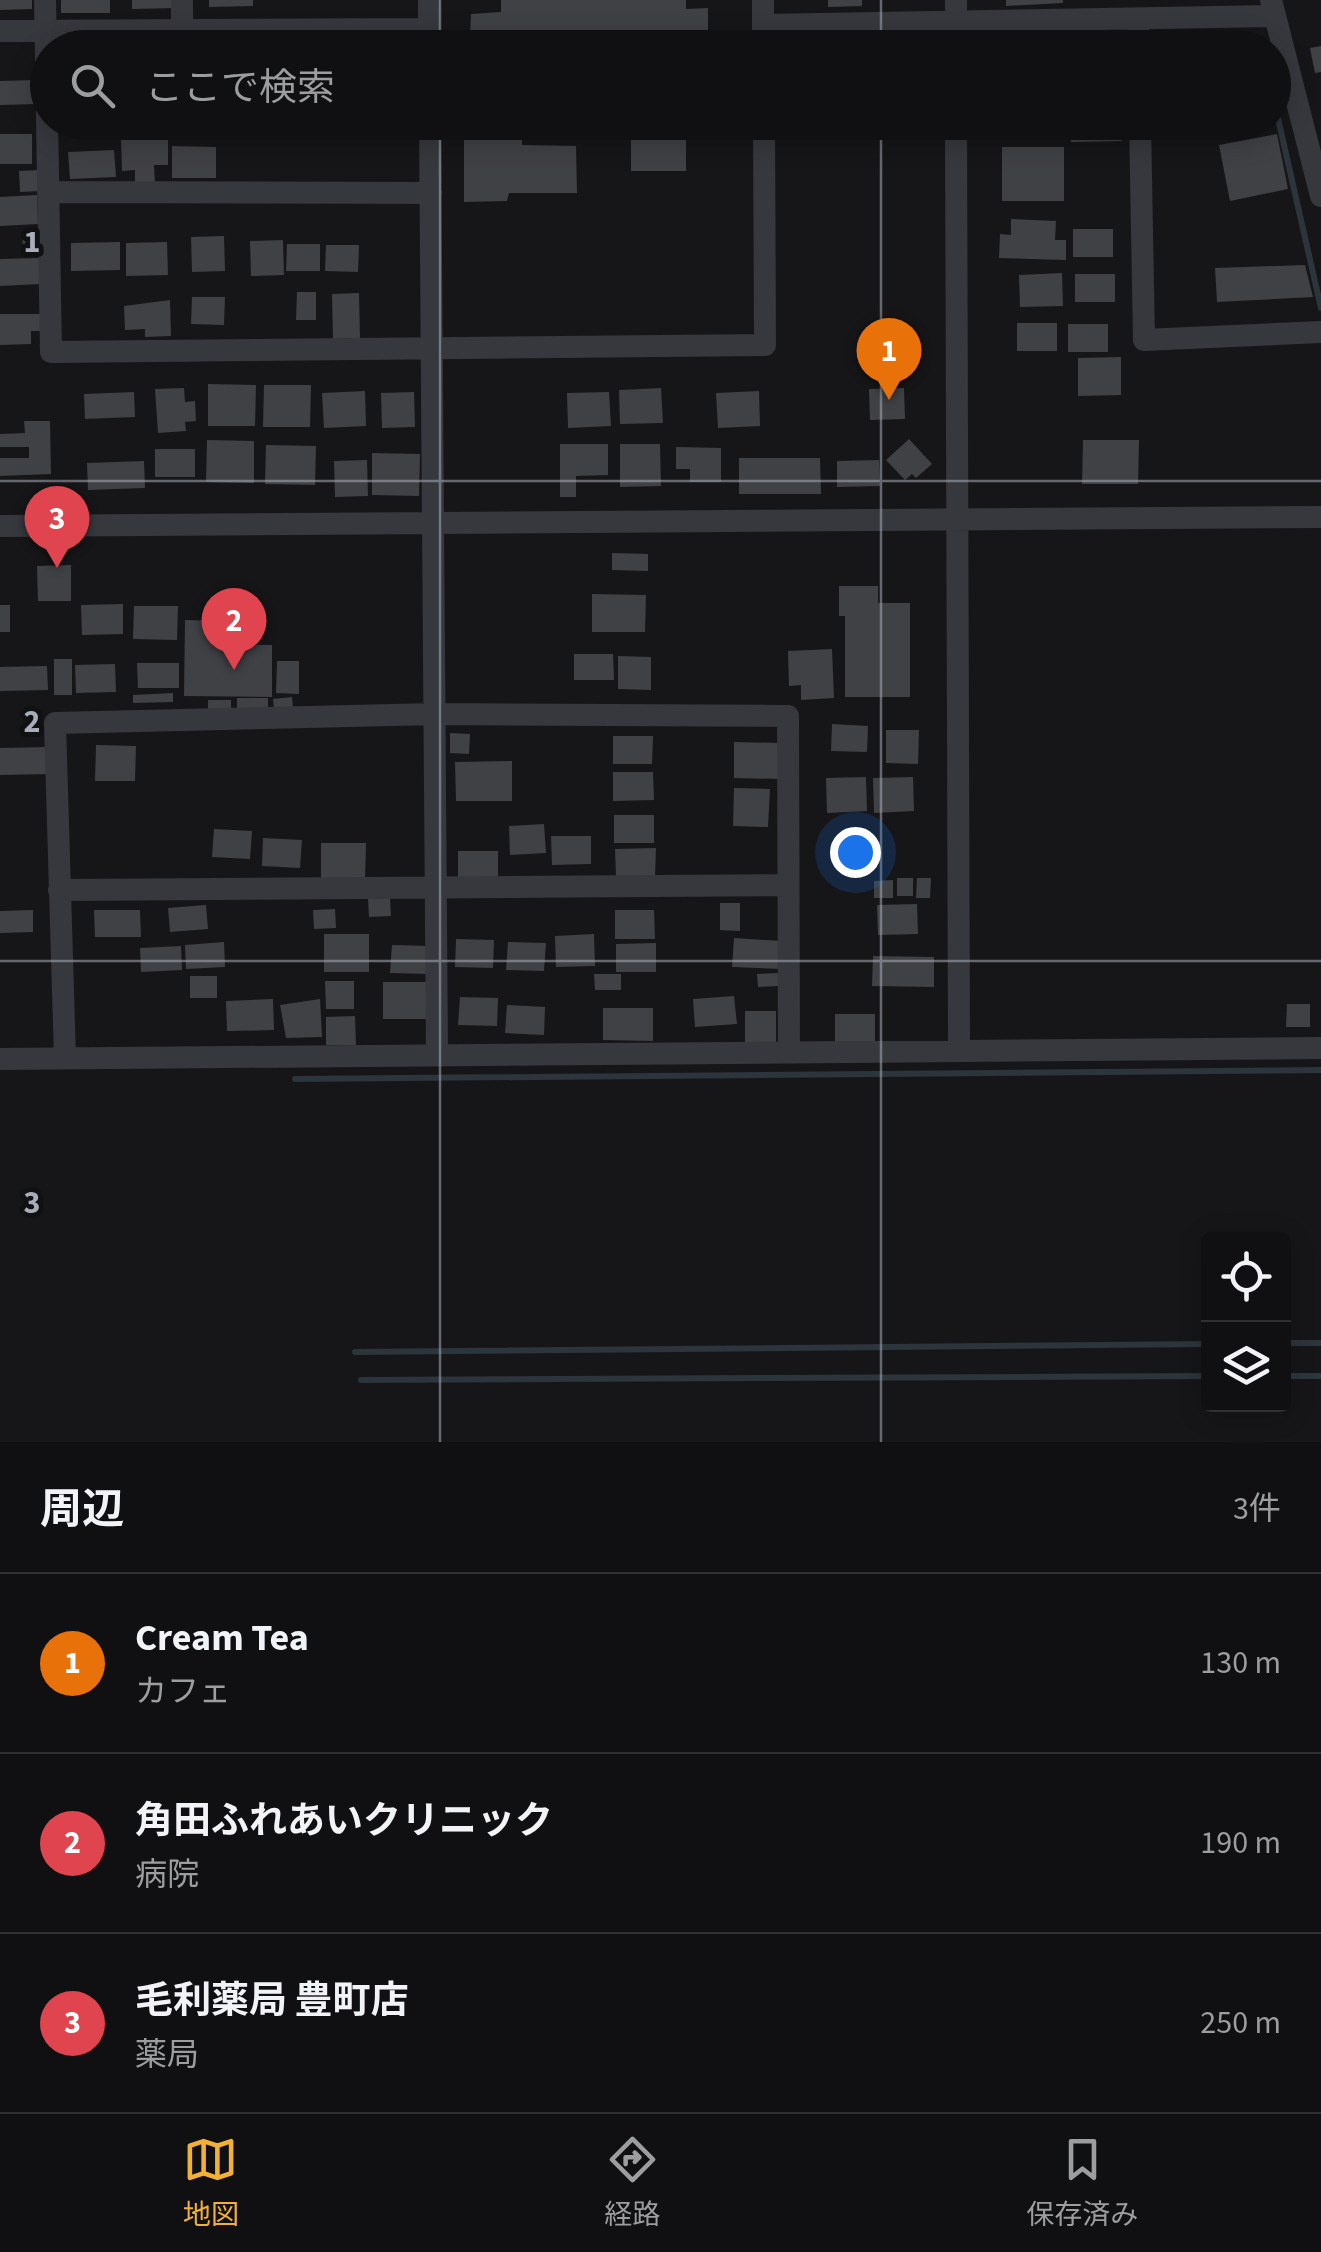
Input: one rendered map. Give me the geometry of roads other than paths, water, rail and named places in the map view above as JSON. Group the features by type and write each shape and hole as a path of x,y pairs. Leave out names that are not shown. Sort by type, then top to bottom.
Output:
{"street":[{"path":"45,0 45,30"},
{"path":"182,0 182,30"},
{"path":"429,0 429,30"},
{"path":"763,0 763,30"},
{"path":"809,30 956,11 1138,20 1273,8"},
{"path":"1138,20 1138,30"},
{"path":"0,32 30,31"},
{"path":"1291,78 1321,196"},
{"path":"47,140 51,352 766,345 764,140"},
{"path":"430,140 437,1054"},
{"path":"956,140 960,1048"},
{"path":"1140,140 1144,340 1321,332"},
{"path":"48,192 431,193"},
{"path":"0,526 1321,517"},
{"path":"65,1058 55,723 435,714 788,716 789,1050"},
{"path":"59,890 787,885"},
{"path":"0,1059 960,1048 1321,1048"}],"waterway":[{"path":"1283,140 1321,308"},
{"path":"295,1079 1321,1070"},
{"path":"1291,1343 1321,1343"},
{"path":"355,1352 1201,1344"},
{"path":"361,1380 1201,1376"},
{"path":"1291,1376 1321,1376"}],"place":[{"name":"Cream Tea","path":"889,400"},
{"name":"毛利薬局 豊町店","path":"57,568"},
{"name":"角田ふれあいクリニック","path":"234,670"}]}
